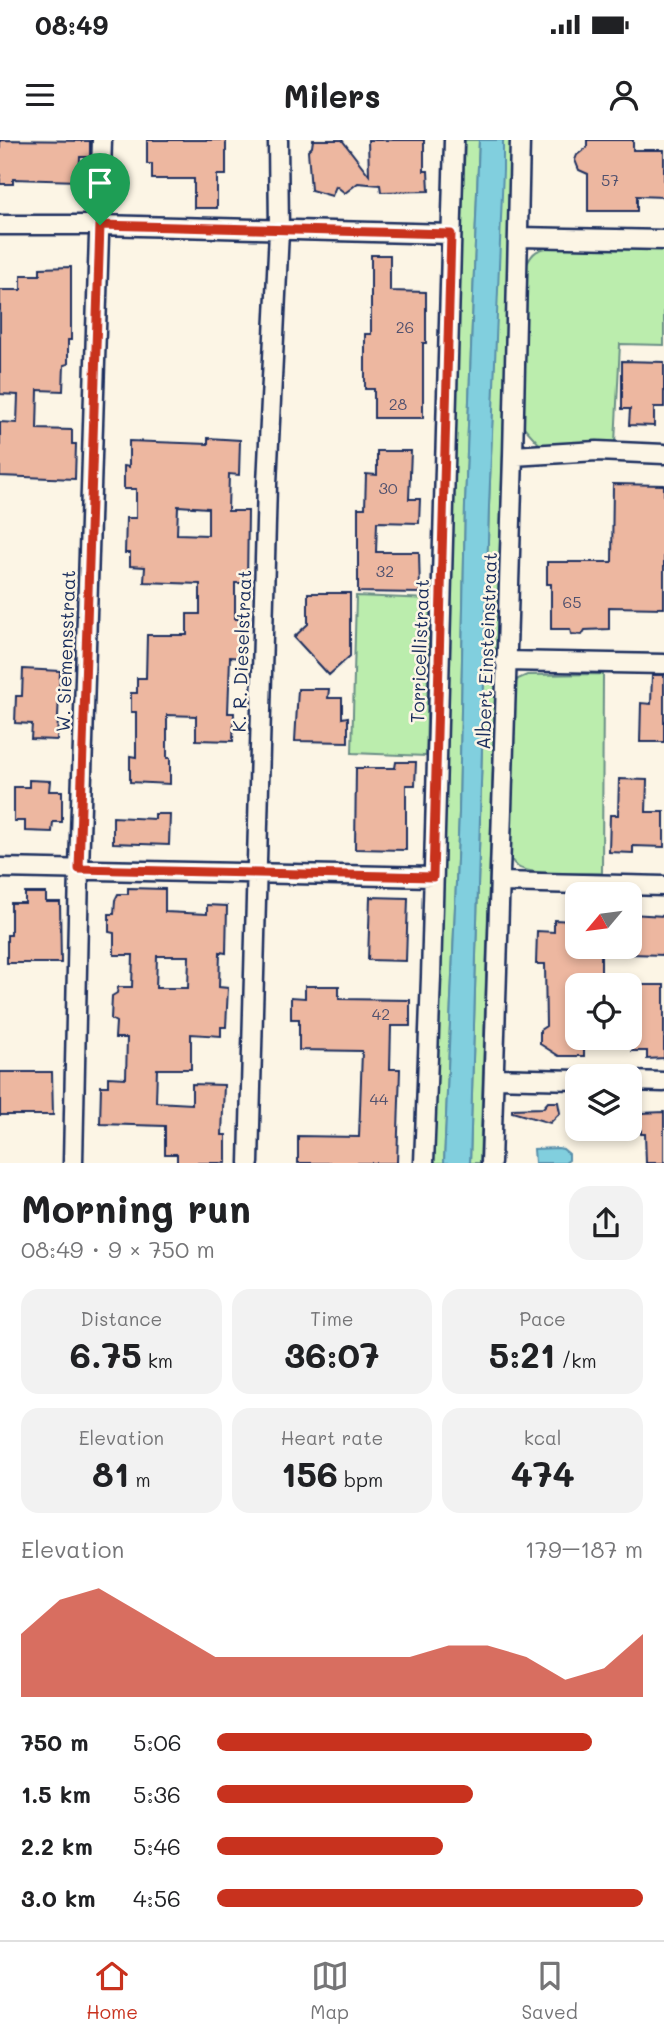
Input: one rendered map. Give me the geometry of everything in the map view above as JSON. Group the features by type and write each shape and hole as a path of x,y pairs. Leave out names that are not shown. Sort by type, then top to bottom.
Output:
{"street":[{"name":"W. Siemensstraat","path":"73,1163 79,869 102,140"},
{"name":"K. R. Dieselstraat","path":"249,1163 267,484 279,231 278,140"},
{"name":"Torricellistraat","path":"424,1163 454,140"},
{"name":"Albert Einsteinstraat","path":"491,1163 520,140"},
{"path":"0,225 451,234"},
{"path":"519,237 664,240"},
{"path":"513,456 597,451 664,454"},
{"path":"506,661 664,664"},
{"path":"0,867 433,877"},
{"path":"501,882 664,886"},
{"path":"494,1078 565,1080"},
{"path":"642,1081 664,1082"}],"green space":[{"path":"465,140 479,140 465,505 459,813 444,1163 433,1163 445,812 451,505"},
{"path":"503,140 513,140 480,1163 470,1163 489,506"},
{"path":"553,247 664,249 664,345 620,344 615,443 540,445 523,426 527,264 537,251"},
{"path":"356,596 430,599 426,756 352,753"},
{"path":"603,674 602,873 546,873 525,870 512,861 508,848 513,687 518,679 527,675"}],"water":[{"path":"479,140 503,140 503,170 489,506 470,1163 444,1163 459,813 465,505"},
{"path":"558,1148 569,1154 569,1160 565,1163 535,1163 534,1149"}],"building":[{"path":"0,140 90,141 90,157 80,157 79,181 13,179 13,184 0,184"},
{"path":"147,140 226,140 226,175 217,175 217,208 194,208 194,179 152,179 152,164 147,164"},
{"path":"313,140 342,140 369,175 368,140 424,140 424,171 428,171 429,191 381,192 380,185 358,183 345,193 336,186 332,196 311,190 308,151"},
{"path":"587,140 633,140 633,150 664,150 664,197 637,196 637,211 588,211 588,174 579,170 575,160 587,147"},
{"path":"371,255 390,255 390,291 426,292 423,418 374,418 374,389 365,389 365,334 371,334"},
{"path":"71,267 71,340 68,340 68,364 64,365 63,391 38,390 37,429 72,430 72,444 76,444 75,479 0,476 0,422 17,423 18,395 0,394 0,290 21,290 21,275 40,275 40,268"},
{"path":"622,361 664,362 664,407 654,407 654,426 629,425 630,409 622,409"},
{"path":"208,438 240,440 239,475 229,474 228,511 248,511 247,583 235,583 235,619 239,619 239,634 244,634 244,658 230,657 228,713 234,713 233,741 196,740 196,716 167,715 170,784 130,782 130,756 136,757 136,712 131,712 131,693 137,693 137,678 146,678 147,635 187,635 187,614 200,614 200,584 144,582 145,567 130,566 130,553 125,553 126,518 136,518 136,489 124,489 124,466 129,467 129,441 208,444","holes":["178,506 208,508 208,535 177,534"]},
{"path":"377,451 411,451 409,499 420,499 419,523 377,522 376,552 419,552 420,593 358,592 358,508 365,508 366,474 377,475"},
{"path":"613,484 664,485 664,608 609,607 609,629 585,630 582,635 571,634 570,629 551,629 551,584 547,584 547,562 612,562"},
{"path":"308,593 350,593 350,656 329,675 294,637 308,624"},
{"path":"23,669 60,671 57,740 31,739 32,724 15,723 16,696 22,696"},
{"path":"652,675 664,675 664,742 640,742 641,703 651,704"},
{"path":"298,689 329,689 328,698 342,698 342,718 348,717 348,742 295,741"},
{"path":"396,762 416,762 415,785 406,785 406,850 355,849 356,768 395,768"},
{"path":"619,779 647,780 646,812 664,812 664,847 633,846 633,853 609,852 610,815 618,815"},
{"path":"29,780 50,781 49,791 62,791 62,822 53,822 52,832 25,831 25,821 14,821 14,787 29,787"},
{"path":"155,814 170,814 169,845 113,843 113,817 155,819"},
{"path":"128,888 165,889 165,912 207,914 207,905 227,906 226,953 220,952 219,987 228,988 226,1027 221,1027 221,1036 191,1034 191,1069 157,1069 156,1102 192,1104 192,1084 224,1085 222,1135 226,1135 226,1163 177,1163 177,1154 165,1154 165,1126 100,1124 101,1086 108,1086 108,1077 126,1078 127,1038 115,1038 116,1022 111,1019 112,996 117,993 118,987 132,987 133,955 114,955 114,933 109,932 109,914 114,914 118,894 128,894","holes":["157,956 189,956 188,988 156,988"]},
{"path":"25,893 46,893 46,902 60,902 61,963 7,963 7,935 11,935 11,903 25,903"},
{"path":"370,897 408,898 406,961 368,960"},
{"path":"642,915 664,916 664,955 642,954"},
{"path":"554,920 565,921 565,959 601,959 601,973 565,973 565,1050 584,1050 584,1056 559,1056 540,1044 540,1030 546,1026 545,964 536,964 537,931 554,932"},
{"path":"642,985 664,985 664,1058 647,1059 647,1051 632,1051 642,1050"},
{"path":"305,986 339,986 339,999 410,1000 410,1026 391,1026 390,1069 400,1069 397,1163 298,1163 298,1136 359,1137 362,1051 299,1050 299,1019 291,1019 291,997 305,998"},
{"path":"0,1072 52,1072 53,1115 0,1115"},
{"path":"548,1102 558,1102 560,1113 550,1123 512,1112 512,1109 543,1108"},
{"path":"664,1112 664,1163 646,1163 642,1113"}],"route":[{"path":"100,225 451,234 433,877 79,869 100,225"}]}
